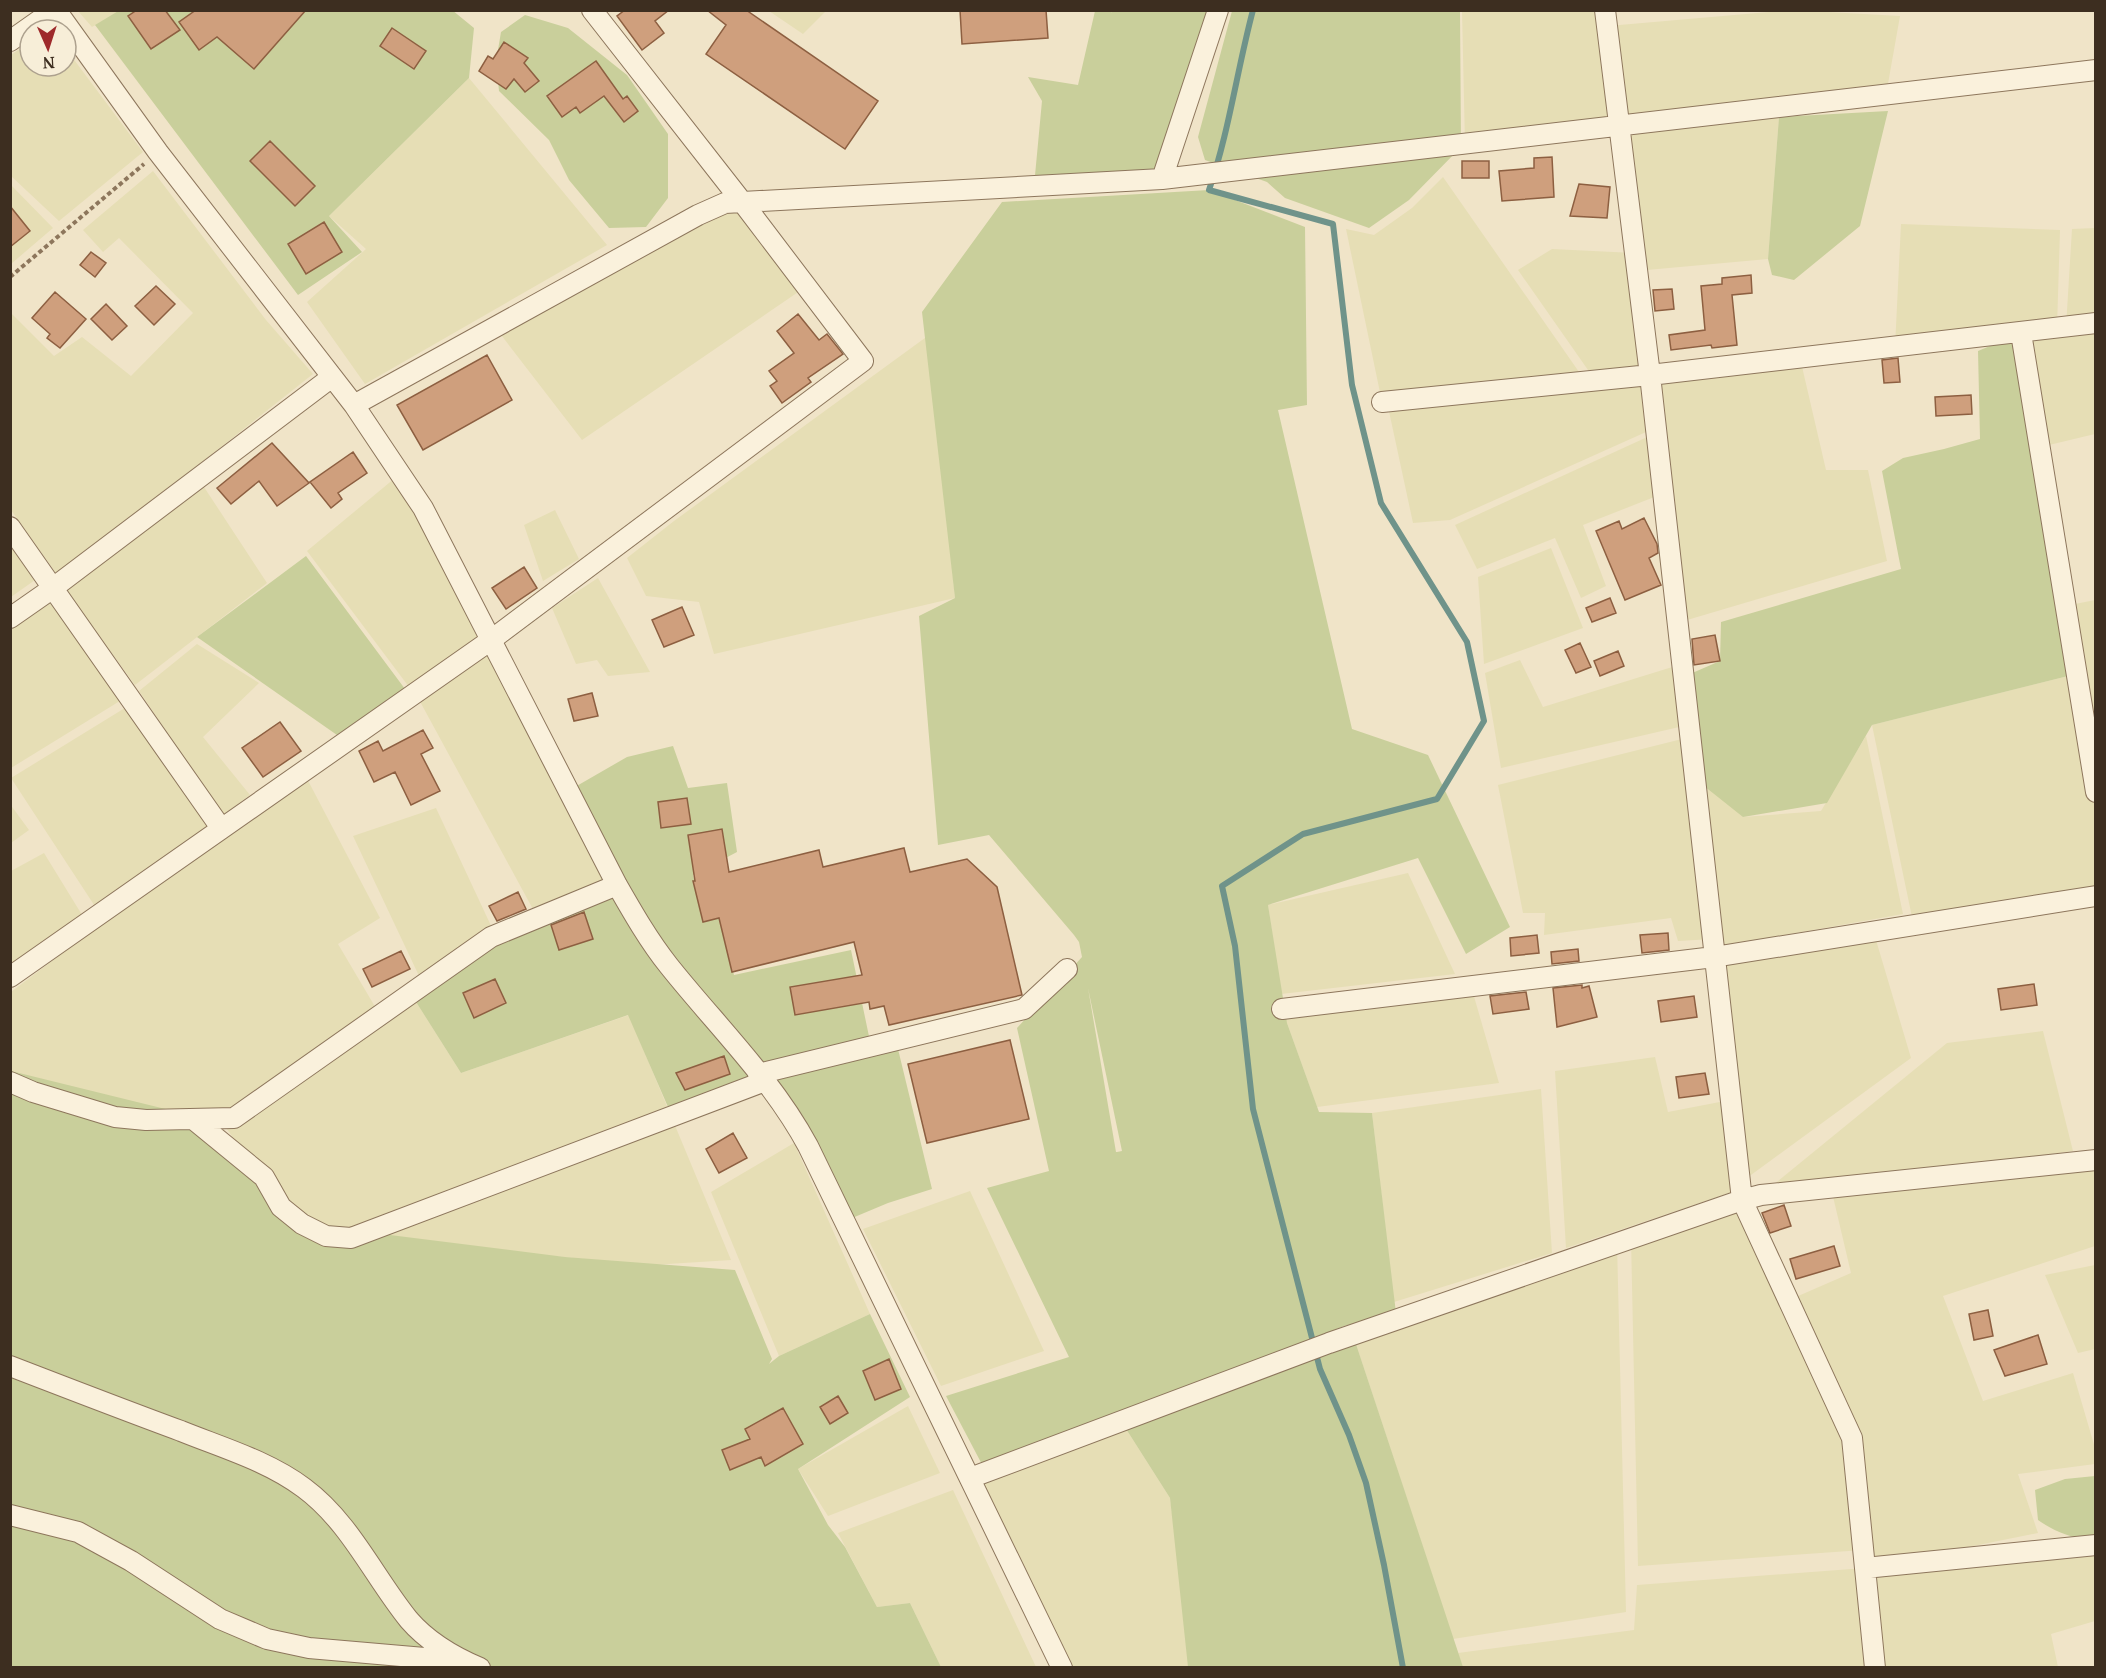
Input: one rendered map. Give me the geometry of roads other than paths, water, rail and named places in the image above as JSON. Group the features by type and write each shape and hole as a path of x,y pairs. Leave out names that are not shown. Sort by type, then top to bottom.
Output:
{"street":[{"path":"10,41 55,10 159,152 354,405 423,508 617,885 648,937 667,964 791,1115 1062,1668"},
{"path":"10,977 491,640 863,361 743,202 592,10"},
{"path":"1162,179 1218,10"},
{"path":"1605,10 1650,375 1742,1200 1852,1438 1875,1668"},
{"path":"354,405 698,215 725,203 1162,179 2096,70"},
{"path":"1382,402 1650,375 2096,323"},
{"path":"2021,333 2096,792"},
{"path":"10,618 332,377"},
{"path":"10,527 220,828"},
{"path":"10,1082 33,1092 115,1117 146,1120 234,1118 491,937 617,885"},
{"path":"1282,1009 1714,957 2096,896"},
{"path":"193,1119 264,1177 281,1207 302,1224 326,1236 351,1238 761,1077 1023,1010 1067,969"},
{"path":"970,1478 1329,1343 1742,1200 1761,1195 2096,1160"},
{"path":"10,1366 246,1456 286,1476 326,1508 350,1535 410,1621 442,1648 473,1664"},
{"path":"10,1515 78,1532 131,1561 220,1619 267,1639 309,1648 473,1664"},
{"path":"1865,1568 2096,1545"}],"waterway":[{"path":"1253,10 1222,146 1209,190 1333,224 1352,385 1381,503 1467,642 1484,721 1437,799 1303,834 1222,886 1235,946 1253,1109 1320,1369 1349,1435 1366,1483 1403,1668"}]}
